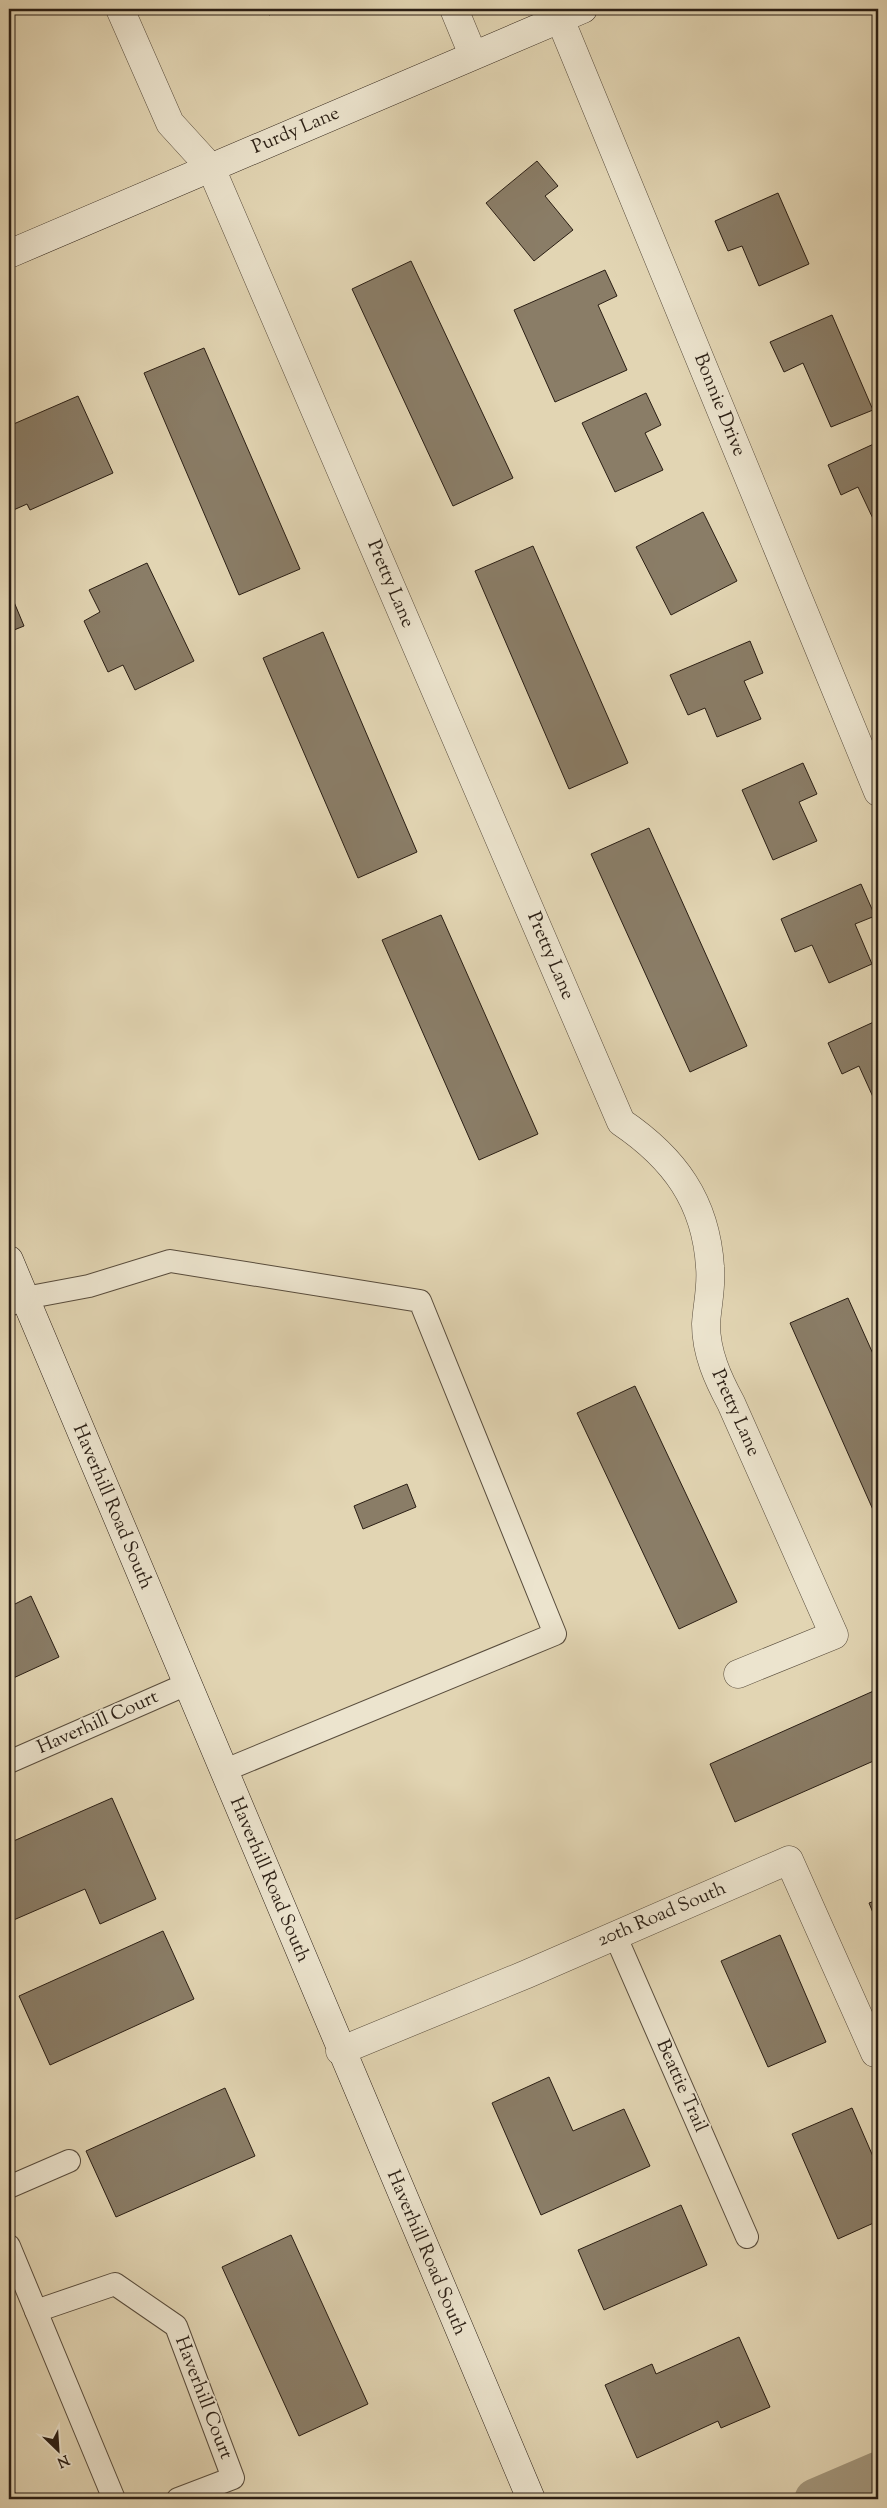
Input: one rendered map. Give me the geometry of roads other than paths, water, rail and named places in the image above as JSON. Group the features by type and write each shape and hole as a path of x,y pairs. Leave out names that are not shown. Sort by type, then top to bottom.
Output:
{"street":[{"path":"120,9 170,123 211,168"},
{"path":"454,9 473,55"},
{"name":"Purdy Lane","path":"9,254 572,14"},
{"name":"Bonnie Drive","path":"572,14 878,792"},
{"name":"Pretty Lane","path":"211,168 621,1122 647,1140 668,1160 686,1184 699,1211 707,1239 711,1269 706,1326 710,1353 718,1379 731,1403 834,1635 738,1674"},
{"name":"Haverhill Road South","path":"9,1260 17,1302 186,1684 531,2499"},
{"name":"20th Road South","path":"340,2051 615,1936 789,1860 875,2053"}],"lane":[{"path":"17,1302 90,1286 170,1261 420,1302 555,1634 223,1771"},
{"name":"Haverhill Court","path":"9,1762 186,1684"},
{"name":"Beattie Trail","path":"615,1936 747,2237"},
{"path":"9,2187 69,2161"},
{"path":"9,2246 114,2499"},
{"name":"Haverhill Court","path":"36,2312 115,2284 176,2326 233,2478 178,2499"}],"waterway":[{"path":"815,2499 878,2472"}]}
